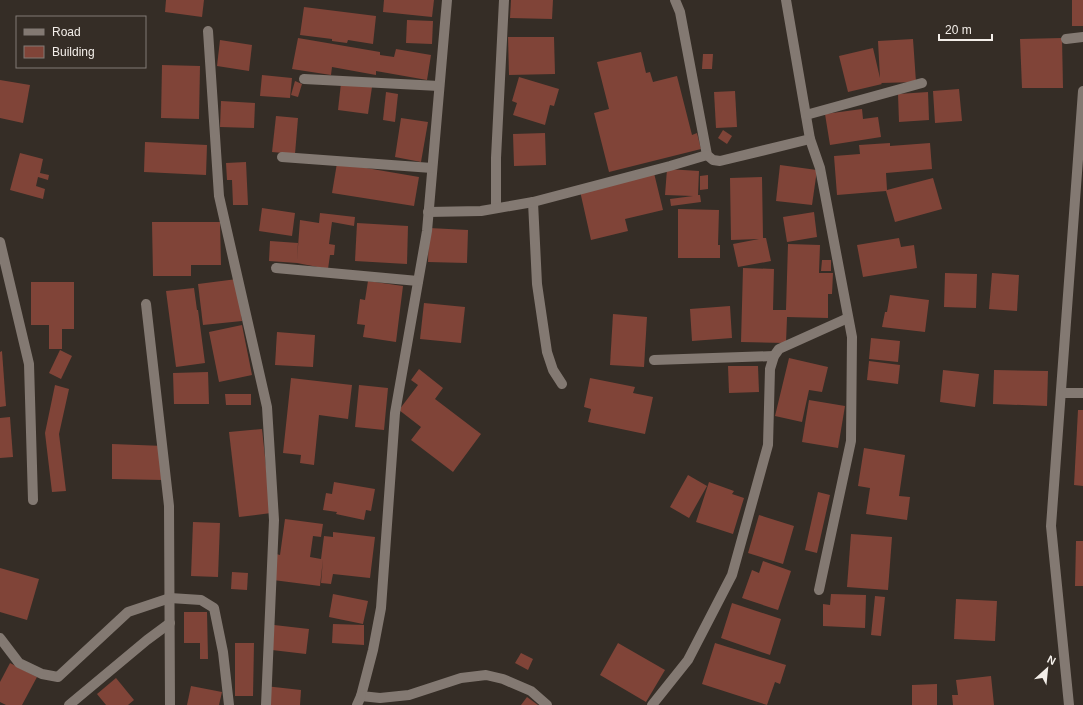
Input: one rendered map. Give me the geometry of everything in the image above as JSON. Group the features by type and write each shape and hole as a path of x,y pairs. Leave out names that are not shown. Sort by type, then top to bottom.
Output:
{"street":[{"path":"447,0 427,231 395,413 381,608 373,650 359,701 409,695 461,678 486,675 503,679 531,691 547,705"},
{"path":"496,208 496,158 504,0"},
{"path":"675,0 680,12 707,155 713,160 720,161 810,139"},
{"path":"786,0 810,139 820,168 852,337 851,440 819,590"},
{"path":"208,31 219,196 267,407 274,520 266,705"},
{"path":"1066,39 1083,37"},
{"path":"304,79 439,86"},
{"path":"806,115 922,83"},
{"path":"1069,705 1051,526 1083,91"},
{"path":"428,212 480,211 533,202 707,155"},
{"path":"282,157 432,168"},
{"path":"533,202 537,284 547,352 553,370 562,384"},
{"path":"0,242 29,364 33,500"},
{"path":"276,268 418,281"},
{"path":"146,304 169,506 170,705"},
{"path":"652,705 688,660 732,575 768,445 770,369 774,356 779,349 848,318"},
{"path":"654,360 774,356"},
{"path":"1061,393 1083,393"},
{"path":"0,638 18,663 42,674 58,677 128,612 170,598 201,600 214,608 223,652 229,705"},
{"path":"69,705 170,623"}],"building":[{"path":"166,0 204,0 202,17 165,12"},
{"path":"384,0 434,0 432,17 383,12"},
{"path":"511,0 553,0 552,19 510,18"},
{"path":"1072,0 1083,0 1083,26 1072,26"},
{"path":"304,7 376,16 373,44 348,40 347,43 332,41 332,39 300,35"},
{"path":"407,20 433,21 432,44 406,43"},
{"path":"508,37 554,37 555,74 509,75"},
{"path":"298,38 380,52 380,55 394,57 396,49 431,55 427,80 376,71 376,75 332,67 331,75 292,69"},
{"path":"1062,38 1063,88 1022,88 1020,39"},
{"path":"913,39 916,82 881,83 882,84 848,92 839,56 873,48 880,78 878,41"},
{"path":"220,40 252,45 249,71 217,66"},
{"path":"641,52 646,73 650,72 653,82 677,76 692,135 697,133 701,149 609,172 594,113 609,109 597,62"},
{"path":"703,54 713,54 712,69 702,69"},
{"path":"162,65 200,66 199,119 161,118"},
{"path":"262,75 292,78 290,98 260,96"},
{"path":"519,77 559,89 554,106 550,105 545,125 513,115 517,103 512,101"},
{"path":"0,80 30,85 23,123 0,118"},
{"path":"295,81 302,84 298,97 291,95"},
{"path":"341,83 372,87 368,114 338,110"},
{"path":"959,89 962,121 935,123 933,91"},
{"path":"735,91 737,127 716,128 714,92"},
{"path":"386,92 398,94 395,122 383,120"},
{"path":"928,92 929,120 899,122 898,94"},
{"path":"221,101 255,103 254,128 220,127"},
{"path":"862,109 863,119 878,117 881,137 830,145 825,114"},
{"path":"276,116 298,118 295,154 272,152"},
{"path":"401,118 428,122 421,162 395,157"},
{"path":"723,130 732,136 727,144 718,138"},
{"path":"545,133 546,165 514,166 513,134"},
{"path":"145,142 207,145 206,175 144,172"},
{"path":"890,143 890,146 930,143 932,169 886,173 887,190 933,178 942,209 895,222 886,191 837,195 834,156 860,154 859,145"},
{"path":"20,153 43,159 40,173 49,175 48,180 38,177 36,186 45,189 43,199 10,190"},
{"path":"246,162 248,205 233,205 232,180 227,180 226,163"},
{"path":"337,163 419,177 414,206 332,193"},
{"path":"780,165 817,170 812,205 776,201"},
{"path":"667,169 699,171 698,195 700,195 701,202 671,206 670,199 693,196 665,195"},
{"path":"654,173 663,210 625,219 628,231 591,240 580,191"},
{"path":"708,175 708,189 700,190 700,176"},
{"path":"762,177 763,238 766,238 771,261 738,267 733,244 759,239 731,240 730,178"},
{"path":"262,208 295,213 292,236 259,231"},
{"path":"678,209 719,210 718,245 720,245 720,258 678,258"},
{"path":"814,212 817,237 787,242 783,217"},
{"path":"320,213 355,217 354,226 332,222 329,244 335,245 334,255 330,255 328,269 297,263 269,261 270,241 298,243 297,260 300,220 319,223"},
{"path":"152,222 220,222 221,265 191,265 191,276 153,276"},
{"path":"357,223 408,226 407,264 355,261"},
{"path":"429,228 468,230 467,263 428,262"},
{"path":"899,238 901,247 914,245 917,268 863,277 857,245"},
{"path":"788,244 820,245 819,273 833,273 832,294 828,294 828,318 787,317 786,343 741,342 743,268 774,269 773,310 786,310"},
{"path":"822,260 831,260 831,271 821,271"},
{"path":"945,273 977,274 976,308 944,307"},
{"path":"992,273 1019,275 1017,311 989,309"},
{"path":"237,279 242,321 203,325 198,284"},
{"path":"368,281 403,286 396,342 363,337 365,325 357,324 360,299 365,300"},
{"path":"31,282 74,282 74,329 62,329 62,349 49,349 49,325 31,325"},
{"path":"194,288 205,363 176,367 166,291"},
{"path":"890,295 929,300 925,332 882,327 885,312 887,312"},
{"path":"424,303 465,307 461,343 420,339"},
{"path":"730,306 732,338 692,341 690,309"},
{"path":"613,314 647,317 644,367 610,365"},
{"path":"242,325 252,375 219,382 209,332"},
{"path":"277,332 315,335 313,367 275,365"},
{"path":"871,338 900,341 898,362 869,359"},
{"path":"60,350 72,356 61,379 49,373"},
{"path":"2,351 6,406 0,407 0,352"},
{"path":"789,358 828,367 822,392 809,390 802,422 775,416"},
{"path":"869,361 900,365 898,384 867,380"},
{"path":"728,366 758,366 759,392 729,393"},
{"path":"419,369 443,388 435,399 481,434 453,472 411,440 421,427 399,410 418,385 411,380"},
{"path":"943,370 979,374 975,407 940,402"},
{"path":"994,370 1048,371 1047,406 993,404"},
{"path":"208,372 209,404 174,404 173,373"},
{"path":"291,378 352,385 348,419 319,415 314,465 300,463 301,455 283,453"},
{"path":"590,378 635,387 633,393 653,397 645,434 588,422 591,409 584,407"},
{"path":"55,385 69,389 59,434 66,491 52,492 45,433"},
{"path":"359,385 388,388 384,430 355,427"},
{"path":"225,394 251,394 251,405 226,405"},
{"path":"809,400 845,406 838,448 802,442"},
{"path":"1078,410 1083,410 1083,486 1074,485"},
{"path":"10,417 13,457 0,458 0,418"},
{"path":"262,429 271,513 239,517 229,432"},
{"path":"112,444 164,446 163,480 112,479"},
{"path":"864,448 905,455 899,496 910,497 907,520 866,514 870,488 858,486"},
{"path":"688,475 707,486 689,518 670,507"},
{"path":"334,482 375,489 371,511 366,510 364,520 336,514 337,512 323,510 326,493 332,494"},
{"path":"709,482 734,491 732,494 744,498 733,534 696,522"},
{"path":"818,492 830,495 817,553 805,550"},
{"path":"759,515 794,526 783,564 748,553"},
{"path":"285,519 323,524 321,537 313,536 310,557 321,559 324,536 333,537 333,532 375,537 370,578 333,574 331,584 321,583 323,559 320,586 273,580 276,554 280,555"},
{"path":"193,522 220,523 218,577 191,576"},
{"path":"851,534 892,537 888,590 847,587"},
{"path":"1076,541 1083,541 1083,586 1075,586"},
{"path":"763,561 791,571 778,610 742,598 752,570 759,573"},
{"path":"0,568 39,579 27,620 0,612"},
{"path":"232,572 248,573 247,590 231,589"},
{"path":"333,594 368,601 363,624 329,617"},
{"path":"831,594 866,595 865,628 823,626 823,604 830,605"},
{"path":"875,596 885,597 881,636 871,635"},
{"path":"956,599 997,601 995,641 954,639"},
{"path":"732,603 781,619 770,655 721,638"},
{"path":"184,612 207,612 208,659 200,659 200,643 184,643"},
{"path":"333,624 364,625 364,645 332,643"},
{"path":"274,625 309,629 306,654 272,650"},
{"path":"235,643 254,643 253,696 235,696"},
{"path":"618,643 665,670 646,702 600,675"},
{"path":"715,643 786,665 780,684 775,682 767,705 702,684"},
{"path":"521,653 533,659 528,670 515,663"},
{"path":"10,663 37,677 22,705 6,705 0,702 0,682"},
{"path":"991,676 994,705 953,705 952,695 958,695 956,680"},
{"path":"116,678 134,700 128,705 106,705 97,694"},
{"path":"937,684 937,705 912,705 912,685"},
{"path":"191,686 222,692 219,705 187,705"},
{"path":"265,686 301,690 300,705 263,705"},
{"path":"527,697 538,705 521,705"}]}
